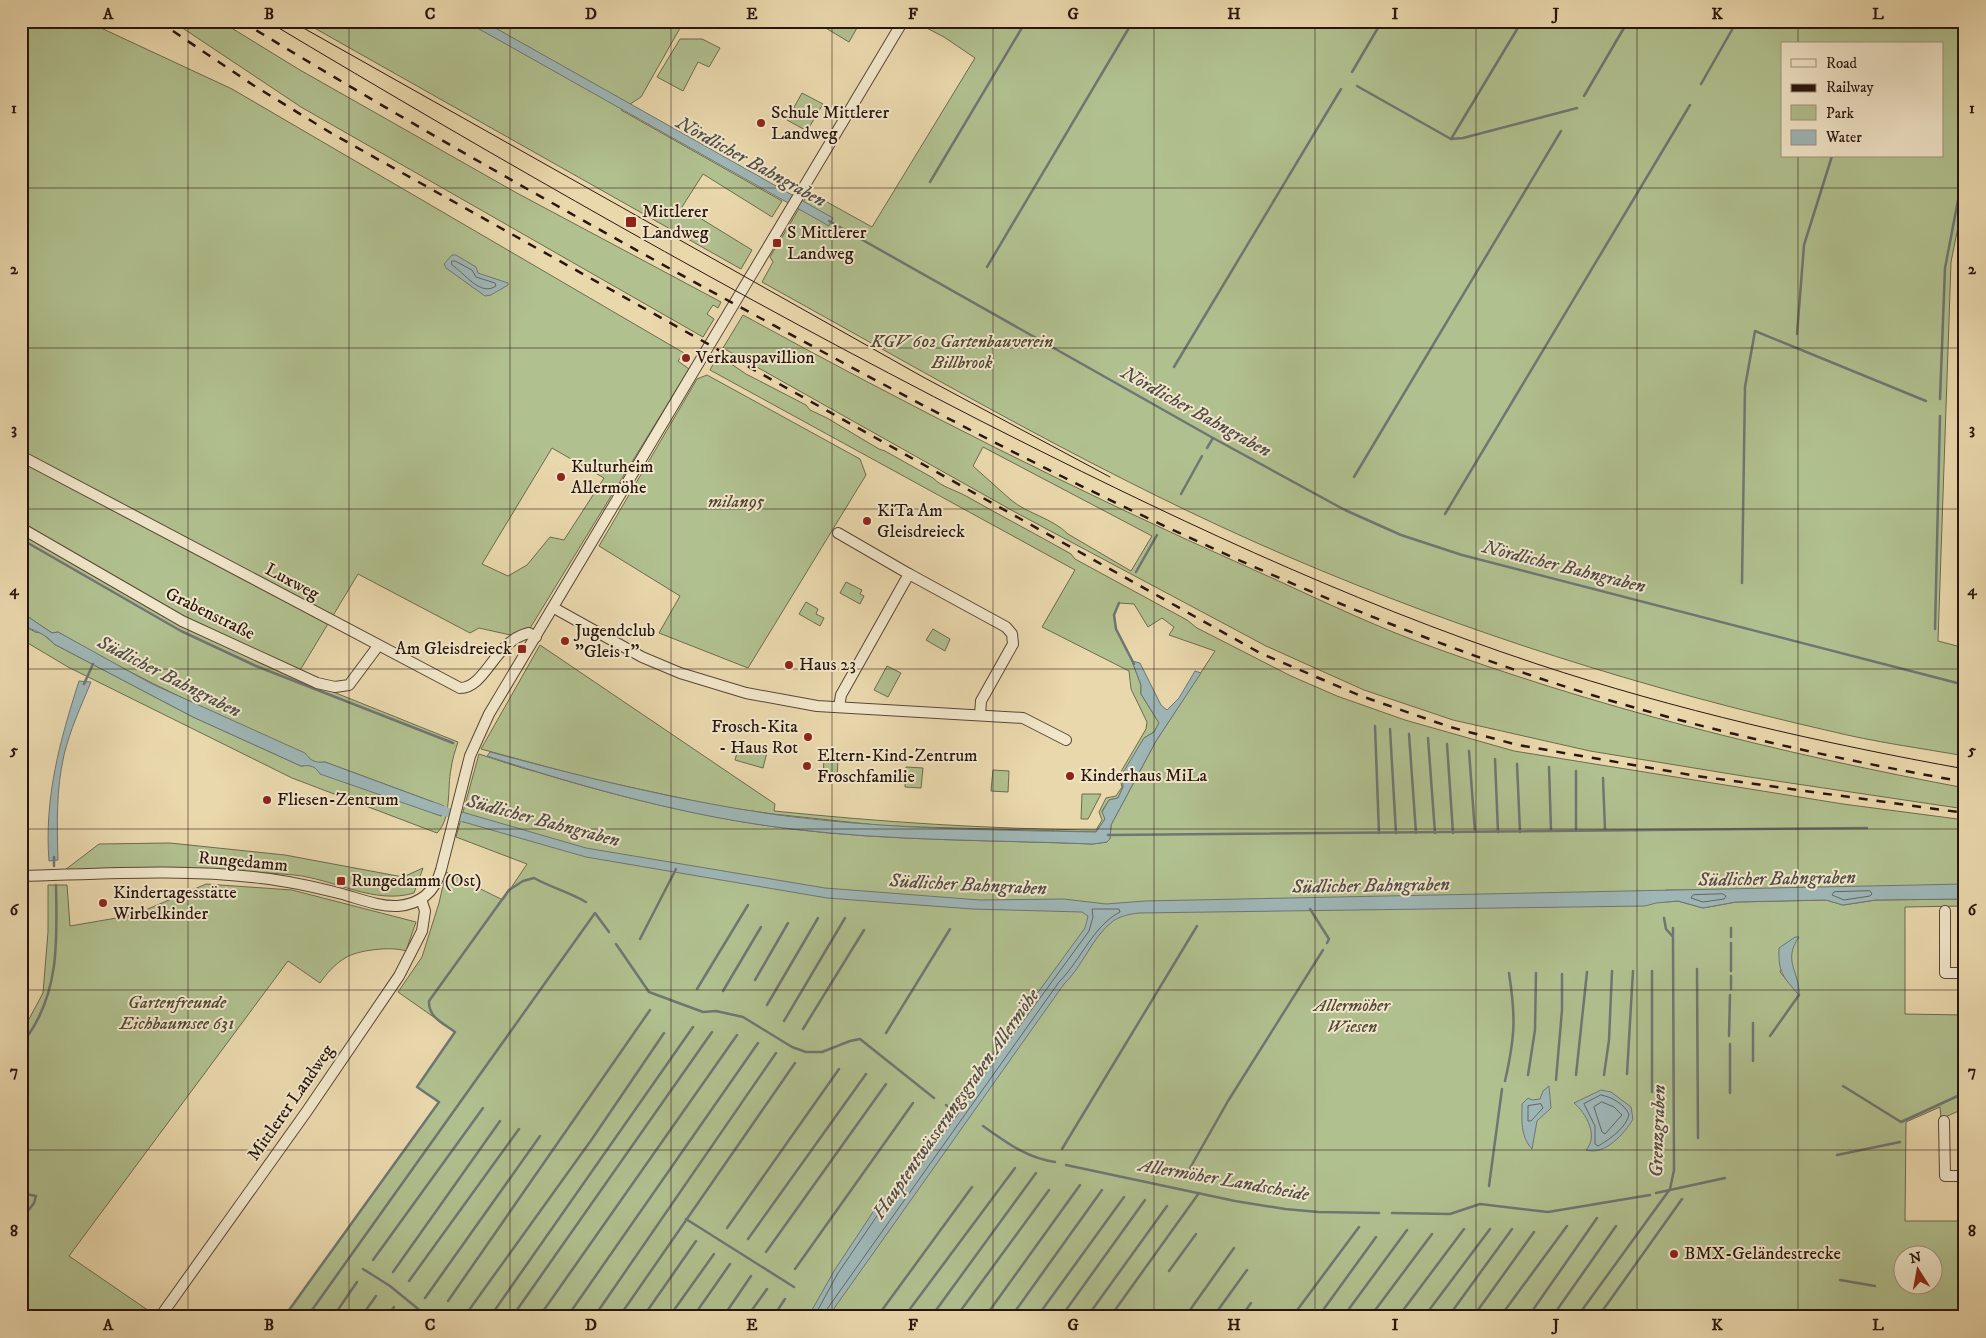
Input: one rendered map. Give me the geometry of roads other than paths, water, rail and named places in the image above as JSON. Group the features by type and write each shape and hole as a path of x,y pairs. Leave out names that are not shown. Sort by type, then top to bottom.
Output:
{"street":[{"path":"421,899 434,888 441,870 457,802 474,743 903,21"},
{"name":"Luxweg","path":"21,456 460,688 474,685 513,638 529,633 536,637"},
{"name":"Grabenstraße","path":"21,528 182,621 317,682 335,687 349,685 378,646"},
{"path":"838,533 1006,627 1012,634 1013,644 980,703 980,715"},
{"path":"839,707 841,695 909,574"},
{"path":"554,608 629,651 687,676 746,693 800,703 839,707 1023,718 1066,740"},
{"name":"Rungedamm","path":"21,876 225,875 294,882 389,905 407,904 421,899"},
{"name":"Mittlerer Landweg","path":"160,1317 307,1111 399,976 422,931 426,912 421,899"},
{"path":"1945,911 1945,973 1965,973"},
{"path":"1944,1121 1945,1176 1965,1176"}],"water":[{"path":"465,21 483,21 833,218 829,226"},
{"path":"452,255 456,255 476,267 478,273 508,283 508,285 491,295 485,296 446,268 444,264"},
{"path":"21,612 52,633 58,632 152,684 305,753 314,761 325,762 444,806 441,816 320,774 312,767 301,766 193,717 54,644 43,635 21,624"},
{"path":"1132,661 1140,663 1161,705 1167,710 1179,698 1195,671 1201,673 1156,741 1111,825 1110,839 1107,842 1093,844 904,838 829,833 753,824 638,800 487,756 490,752 630,787 700,802 771,814 893,826 1096,832 1105,819 1102,812 1109,800 1118,798 1123,787 1122,774 1144,738 1154,732 1159,723 1141,694 1141,685"},
{"path":"79,681 91,682 66,746 58,794 58,860 49,861 48,838 51,792 60,747"},
{"path":"462,812 586,848 825,888 980,900 1064,899 1106,904 1145,901 1965,884 1965,899 1876,900 1843,905 1826,900 1736,902 1703,908 1678,901 1645,906 1139,913 1122,917 1113,921 1093,943 1077,969 1064,984 828,1317 808,1317 834,1271 875,1209 900,1184 954,1111 964,1090 971,1084 1085,928 1088,916 1082,912 972,909 827,898 586,857 460,821"},
{"path":"1795,937 1799,937 1794,945 1792,960 1799,987 1799,995 1783,974 1779,963 1779,948"},
{"path":"1549,1086 1551,1108 1537,1121 1532,1149 1525,1139 1522,1122 1522,1104 1528,1098 1532,1100 1540,1099 1543,1091"},
{"path":"1601,1090 1611,1092 1631,1107 1633,1119 1620,1137 1607,1147 1593,1151 1586,1150 1590,1144 1591,1132 1583,1113 1574,1103"}],"waterway":[{"path":"930,182 1026,21"},
{"path":"987,267 1133,21"},
{"path":"1352,72 1382,21"},
{"path":"1451,139 1522,21"},
{"path":"1584,96 1628,21"},
{"path":"1701,84 1737,21"},
{"path":"1357,86 1451,139 1463,138 1577,108"},
{"path":"1174,367 1341,89"},
{"path":"1445,514 1690,105"},
{"path":"1354,477 1561,131"},
{"path":"1797,334 1804,245 1831,158"},
{"path":"1940,399 1945,268 1965,164"},
{"name":"Nördlicher Bahngraben","path":"829,221 1213,438 1345,510 1401,535 1462,555 1965,685"},
{"path":"1742,583 1745,387 1755,331 1926,401"},
{"path":"1935,629 1940,416"},
{"path":"1207,448 1213,438"},
{"path":"1181,494 1202,456"},
{"path":"1136,572 1157,535"},
{"path":"21,539 181,631 256,666 453,743"},
{"path":"1119,603 1114,615 1116,629 1134,664"},
{"path":"84,684 93,664"},
{"path":"1375,726 1379,833"},
{"path":"1390,729 1396,833"},
{"path":"1409,734 1416,833"},
{"path":"1428,738 1435,833"},
{"path":"1447,744 1453,833"},
{"path":"1469,751 1475,832"},
{"path":"1495,759 1498,832"},
{"path":"1517,764 1520,832"},
{"path":"1549,767 1551,831"},
{"path":"1576,771 1576,831"},
{"path":"1603,778 1605,830"},
{"name":"Südlicher Bahngraben","path":"433,807 461,817"},
{"path":"1108,835 1867,828"},
{"path":"54,857 54,866"},
{"path":"640,939 676,869"},
{"path":"284,1317 439,1102 417,1087 455,1032 434,1015 429,1007 429,1001 509,890 523,881 534,878 586,902"},
{"path":"27,1037 38,1019 51,983 57,925 56,885"},
{"path":"697,989 748,905"},
{"path":"1310,909 1329,939 1327,943"},
{"path":"307,1317 595,913 609,932"},
{"path":"767,1005 818,918"},
{"path":"784,1021 845,918"},
{"name":"Grenzgraben","path":"1577,1317 1670,1189 1674,1170 1673,937 1666,929 1664,918"},
{"path":"755,980 788,923"},
{"path":"1062,1149 1197,926"},
{"path":"723,991 761,927"},
{"name":"Grenzgraben","path":"1673,928 1673,935"},
{"path":"1731,928 1731,937"},
{"path":"886,1033 950,929"},
{"path":"803,1029 864,930"},
{"path":"1731,943 1731,971"},
{"name":"Allermöher Landscheide","path":"616,944 649,992 703,1012 716,1011 743,1017 792,1047 806,1052 822,1052 860,1039 934,1098"},
{"path":"1189,1177 1190,1168 1228,1101 1323,950"},
{"path":"1697,969 1698,1138"},
{"path":"1604,1075 1609,1040 1612,971"},
{"path":"1627,1074 1633,971"},
{"path":"1652,971 1652,1092"},
{"path":"1576,1075 1587,972"},
{"path":"1505,1081 1511,1052 1513,1027 1513,1003 1509,973"},
{"path":"1528,1075 1535,1030 1536,973"},
{"path":"1556,1080 1562,1010 1562,974"},
{"path":"1731,976 1731,989"},
{"path":"1729,1036 1730,995"},
{"path":"1770,1036 1799,995"},
{"path":"448,1301 650,1010"},
{"path":"1753,1023 1753,1061"},
{"path":"490,1317 693,1027"},
{"path":"512,1317 712,1032"},
{"path":"464,1317 592,1139 664,1033"},
{"path":"539,1317 737,1035"},
{"path":"567,1317 758,1043"},
{"path":"1730,1044 1730,1093"},
{"path":"594,1317 776,1053"},
{"path":"619,1317 795,1063"},
{"path":"727,1228 839,1069"},
{"path":"748,1239 866,1074"},
{"path":"766,1252 886,1084"},
{"path":"1843,1086 1901,1122 1962,1094"},
{"path":"1489,1186 1502,1089"},
{"path":"795,1269 913,1103"},
{"name":"Hauptentwässerungsgraben Allermöhe","path":"946,1105 956,1112"},
{"path":"373,1260 483,1108"},
{"path":"393,1272 500,1121"},
{"name":"Allermöher Landscheide","path":"983,1126 1026,1153 1055,1162"},
{"path":"409,1281 519,1129"},
{"path":"425,1298 540,1136"},
{"path":"1837,1155 1900,1142"},
{"name":"Allermöher Landscheide","path":"1066,1165 1235,1201 1285,1209 1318,1212 1379,1213"},
{"path":"904,1317 1015,1168"},
{"path":"931,1317 1036,1173"},
{"path":"1656,1193 1725,1178"},
{"path":"985,1317 1080,1185"},
{"path":"877,1317 972,1187"},
{"path":"956,1317 1049,1190"},
{"path":"1011,1317 1102,1190"},
{"path":"21,1193 36,1196 34,1203 21,1220"},
{"path":"1110,1317 1199,1193"},
{"name":"Allermöher Landscheide","path":"1392,1213 1450,1214 1480,1204 1548,1212 1650,1195"},
{"path":"1037,1317 1124,1197"},
{"path":"1598,1317 1682,1199"},
{"path":"1061,1317 1145,1200"},
{"path":"1087,1317 1167,1206"},
{"path":"1528,1317 1597,1218"},
{"path":"686,1219 794,1287"},
{"path":"1500,1317 1567,1226"},
{"path":"1552,1317 1616,1226"},
{"path":"1292,1317 1359,1227"},
{"path":"1398,1317 1464,1229"},
{"path":"1424,1317 1490,1229"},
{"path":"1448,1317 1512,1229"},
{"path":"1343,1317 1407,1230"},
{"path":"1473,1317 1534,1232"},
{"path":"1169,1271 1196,1234"},
{"path":"1370,1317 1432,1234"},
{"path":"1318,1317 1376,1237"},
{"path":"643,1317 696,1241"},
{"path":"1185,1317 1234,1248"},
{"path":"669,1317 714,1254"},
{"path":"693,1317 730,1264"},
{"path":"363,1269 390,1286 428,1317"},
{"path":"1213,1317 1247,1270"},
{"path":"723,1317 751,1276"},
{"path":"1840,1280 1875,1286"},
{"path":"333,1317 357,1282"},
{"path":"747,1317 767,1289"},
{"path":"361,1317 376,1296"},
{"path":"773,1317 785,1299"},
{"path":"1241,1317 1251,1303"},
{"path":"387,1317 394,1307"},
{"path":"1955,1317 1963,1313"}],"tram line":[{"path":"267,21 620,227 889,373 1115,488 1323,583 1465,639 1589,681 1749,724 1965,769"},
{"path":"291,21 923,377 1110,477"}],"railway":[{"path":"158,21 253,85 331,133 1260,653 1361,696 1450,727 1518,745 1697,776 1965,813"},
{"path":"241,21 524,187 899,393 1075,483 1254,567 1345,606 1437,642 1583,692 1746,737 1855,761 1965,782"}],"place":[{"name":"Schule Mittlerer Landweg","path":"761,123"},
{"name":"Mittlerer Landweg","path":"631,222"},
{"name":"S Mittlerer Landweg","path":"777,243"},
{"name":"Verkauspavillion","path":"686,358"},
{"name":"Kulturheim Allermöhe","path":"561,477"},
{"name":"KiTa Am Gleisdreieck","path":"867,521"},
{"name":"Jugendclub \"Gleis 1\"","path":"565,641"},
{"name":"Am Gleisdreieck","path":"522,649"},
{"name":"Haus 23","path":"789,665"},
{"name":"Frosch-Kita - Haus Rot","path":"808,737"},
{"name":"Eltern-Kind-Zentrum Froschfamilie","path":"807,766"},
{"name":"Kinderhaus MiLa","path":"1070,776"},
{"name":"Fliesen-Zentrum","path":"267,800"},
{"name":"Rungedamm (Ost)","path":"341,881"},
{"name":"Kindertagesstätte Wirbelkinder","path":"103,903"},
{"name":"BMX-Geländestrecke","path":"1674,1254"}],"park label":[{"name":"KGV 602 Gartenbauverein Billbrook","path":"962,352"},
{"name":"milan95","path":"736,502"},
{"name":"Gartenfreunde Eichbaumsee 631","path":"177,1013"},
{"name":"Allermöher Wiesen","path":"1352,1016"}]}
